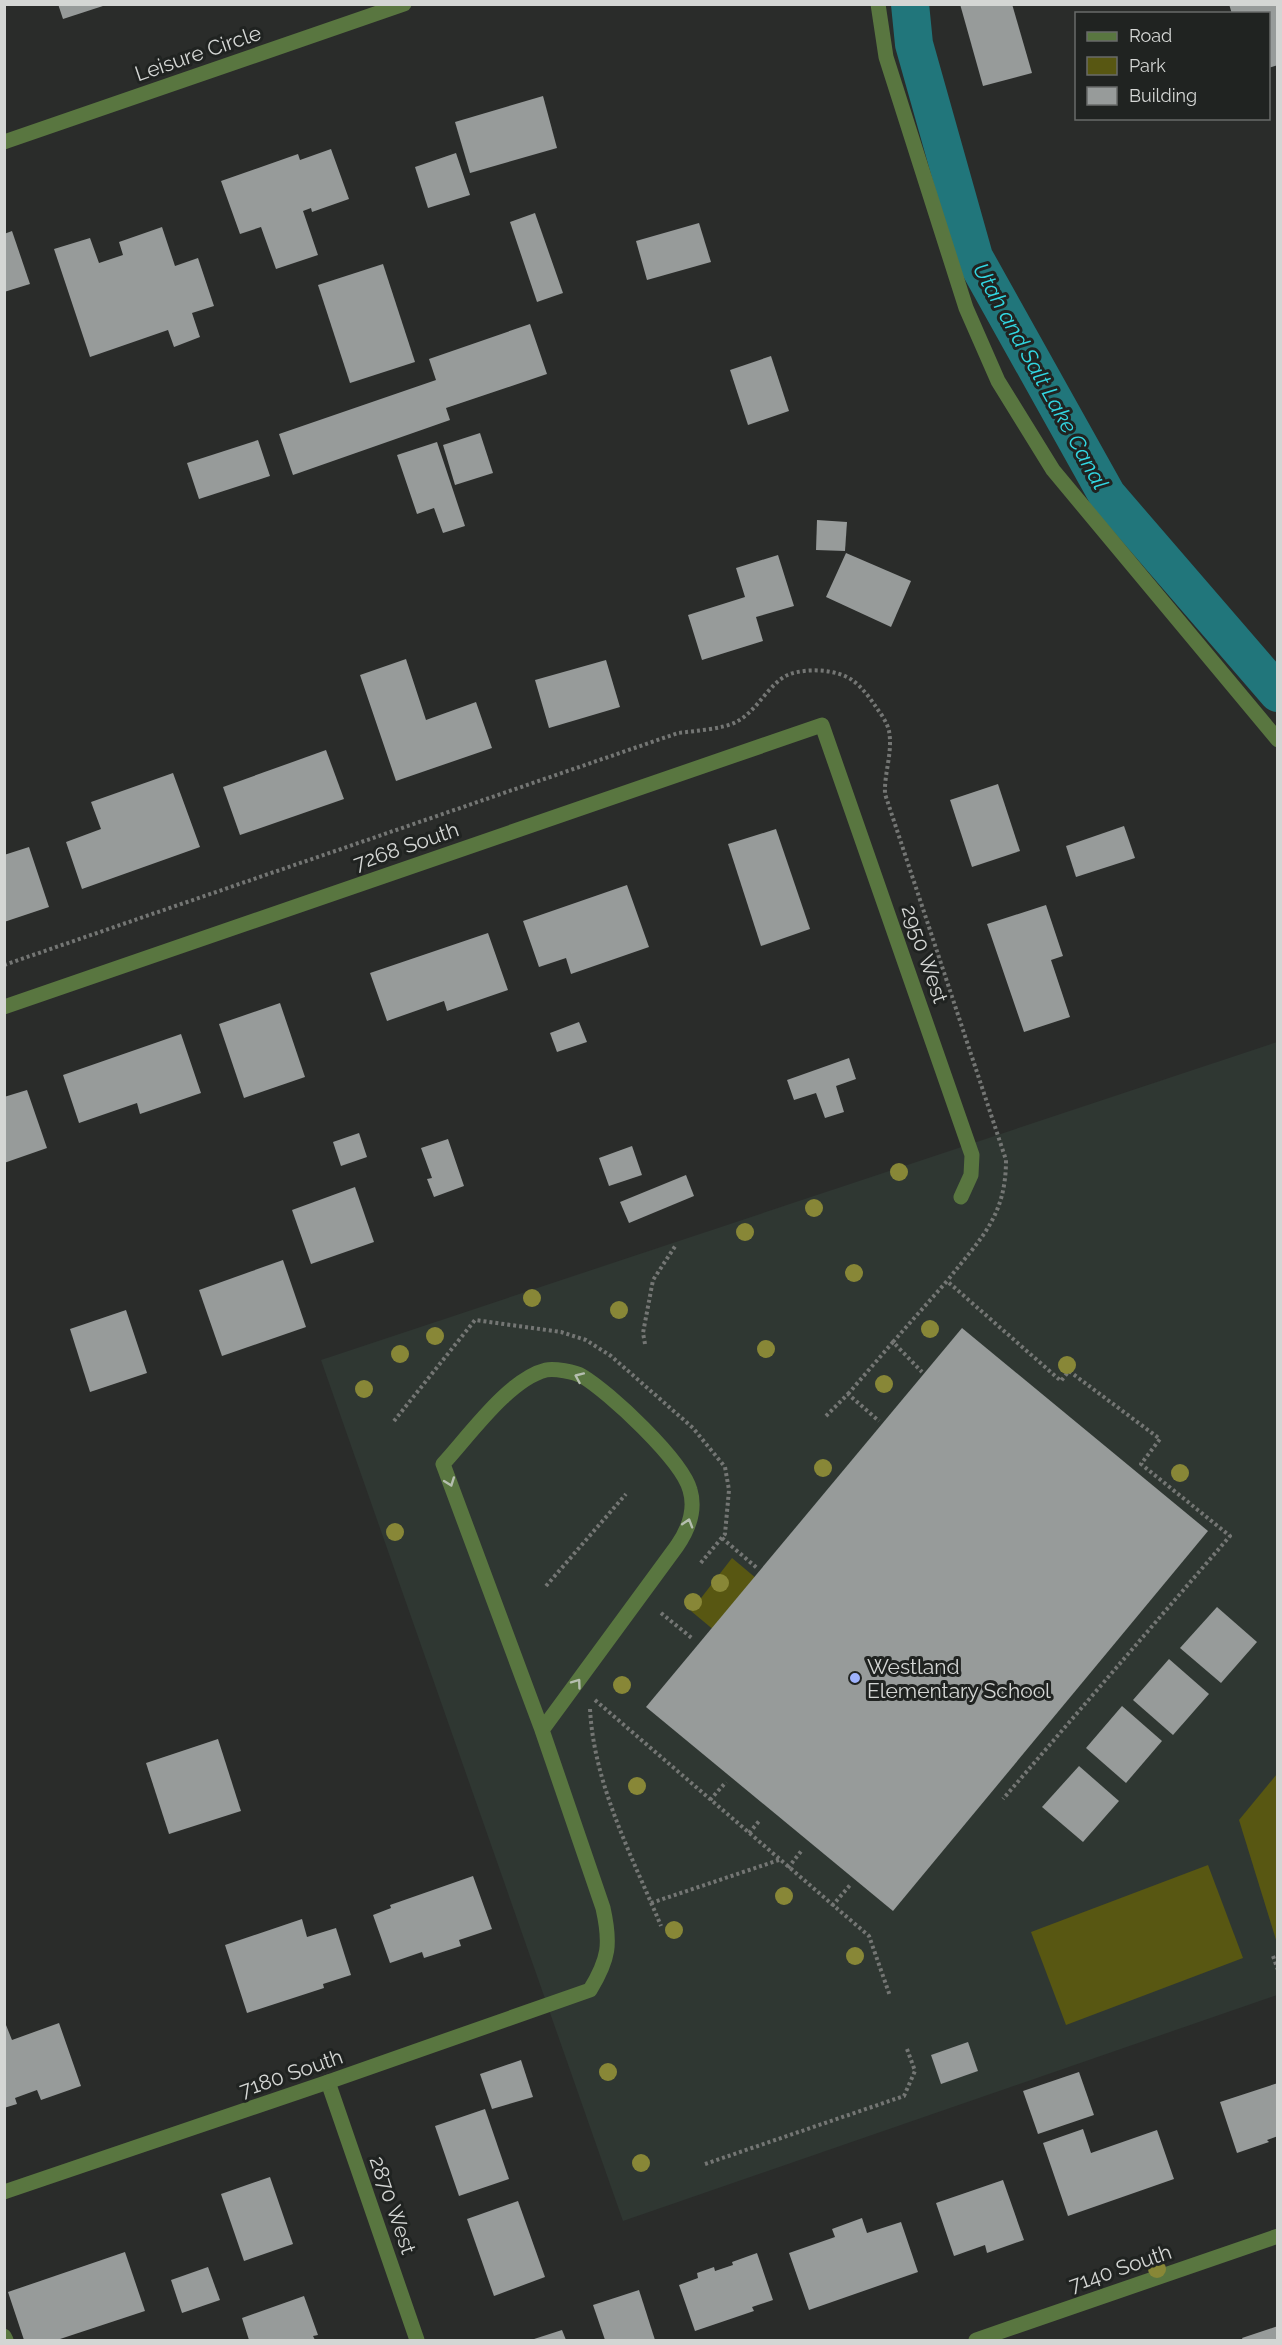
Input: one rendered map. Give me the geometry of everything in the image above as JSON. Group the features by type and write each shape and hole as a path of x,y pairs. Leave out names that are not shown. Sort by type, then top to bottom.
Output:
{"street":[{"name":"Leisure Circle","path":"4,142 404,4"},
{"path":"878,4 886,57 893,80 966,308 998,381 1053,470 1278,740"},
{"name":"7268 South","path":"4,1007 822,725"},
{"name":"2950 West","path":"822,725 972,1155 971,1175 961,1197"},
{"path":"547,1370 580,1374 626,1411 676,1463 690,1491 691,1521 677,1546 542,1730 443,1464 514,1385 547,1370"},
{"name":"7180 South","path":"4,2192 590,1990 604,1967 607,1927 542,1730"},
{"name":"2870 West","path":"328,2082 417,2340"},
{"name":"7140 South","path":"976,2340 1278,2236"},
{"path":"1021,2325 1026,2340"}],"path":[{"path":"4,965 678,733 734,724 753,712 776,683 790,674 826,670 852,679 870,698 884,718 889,731 890,759 884,779 885,794 1006,1160 1004,1195 994,1219 947,1281 826,1416"},
{"path":"645,1344 643,1333 653,1280 676,1245"},
{"path":"947,1281 1061,1381 1069,1371 1160,1439 1141,1464 1230,1536 1003,1799"},
{"path":"394,1421 475,1320 561,1332 586,1340 611,1356 693,1428 725,1467 729,1490 725,1534 695,1570"},
{"path":"894,1342 922,1372"},
{"path":"848,1394 879,1421"},
{"path":"546,1586 626,1494"},
{"path":"722,1538 757,1568"},
{"path":"654,1621 667,1604"},
{"path":"661,1612 693,1639"},
{"path":"597,1689 590,1707 592,1734 601,1772 615,1815 661,1926"},
{"path":"594,1699 788,1869 869,1936 890,1996"},
{"path":"710,1800 726,1782"},
{"path":"749,1833 760,1820"},
{"path":"788,1869 802,1850"},
{"path":"651,1903 780,1860"},
{"path":"832,1906 851,1884"},
{"path":"1273,1956 1278,1971"},
{"path":"705,2164 904,2096 915,2071 907,2049"}],"shaded area":[{"name":"Westland Elementary School","path":"1277,1042 1277,1995 623,2221 321,1360"}],"green space":[{"path":"732,1558 763,1584 721,1636 691,1611"},
{"path":"1277,1774 1277,1943 1239,1820"},
{"path":"1208,1865 1243,1958 1066,2025 1031,1932"}],"building":[{"path":"58,4 106,4 106,5 63,19"},
{"path":"960,4 1012,4 1032,73 983,86"},
{"path":"1229,4 1278,4 1278,65 1270,67 1270,12 1231,12"},
{"path":"543,96 557,148 470,173 455,122"},
{"path":"331,149 349,199 312,212 311,208 303,211 318,255 276,269 261,227 240,234 221,181 298,154 300,160"},
{"path":"456,153 470,195 428,208 415,167"},
{"path":"535,213 563,293 537,302 510,222"},
{"path":"699,223 711,262 647,280 636,241"},
{"path":"162,227 175,266 198,258 214,306 192,313 200,337 174,347 168,330 90,357 54,249 90,238 99,263 123,255 119,242"},
{"path":"12,231 30,284 4,292 4,234"},
{"path":"383,264 415,362 350,383 318,285"},
{"path":"530,324 547,374 446,408 450,420 293,475 279,434 436,380 429,359"},
{"path":"771,356 789,411 748,425 730,370"},
{"path":"480,433 493,473 455,485 443,445"},
{"path":"258,440 270,476 199,499 187,463"},
{"path":"437,442 465,526 443,533 434,508 417,514 397,455"},
{"path":"817,520 847,522 845,551 816,550"},
{"path":"846,553 911,581 891,627 826,597"},
{"path":"778,555 794,606 756,617 763,641 702,660 688,615 745,597 736,568"},
{"path":"406,659 426,720 476,702 492,748 396,781 360,675"},
{"path":"606,660 620,707 549,728 535,680"},
{"path":"326,750 344,799 240,835 223,787"},
{"path":"173,773 200,847 82,889 66,842 101,829 91,802"},
{"path":"998,784 1020,851 972,867 950,800"},
{"path":"1124,826 1135,858 1076,877 1066,846"},
{"path":"776,829 810,929 761,946 728,844"},
{"path":"29,847 49,907 4,922 4,855"},
{"path":"627,885 649,947 571,974 566,958 539,967 523,921"},
{"path":"1046,905 1063,956 1051,960 1070,1017 1024,1032 987,924"},
{"path":"488,933 508,990 447,1011 444,1001 387,1021 370,973"},
{"path":"280,1003 305,1077 244,1098 219,1024"},
{"path":"579,1022 587,1042 557,1052 550,1033"},
{"path":"181,1034 201,1093 140,1114 137,1103 79,1123 63,1075"},
{"path":"849,1058 856,1079 836,1086 844,1112 825,1118 816,1093 794,1100 787,1080"},
{"path":"27,1090 47,1148 4,1163 4,1097"},
{"path":"359,1133 367,1157 341,1166 333,1142"},
{"path":"448,1139 464,1186 434,1197 427,1179 432,1178 421,1148"},
{"path":"632,1146 642,1175 609,1186 599,1158"},
{"path":"686,1175 694,1196 629,1223 620,1202"},
{"path":"355,1187 374,1242 311,1264 292,1210"},
{"path":"283,1260 306,1327 222,1356 199,1290"},
{"path":"126,1310 147,1373 90,1392 70,1329"},
{"path":"962,1328 1208,1531 893,1911 646,1707"},
{"path":"1217,1607 1257,1642 1221,1683 1180,1648"},
{"path":"1169,1659 1209,1694 1173,1735 1133,1700"},
{"path":"1122,1706 1162,1741 1126,1783 1086,1748"},
{"path":"218,1739 241,1811 169,1834 146,1763"},
{"path":"1079,1766 1119,1801 1083,1842 1042,1807"},
{"path":"473,1876 492,1929 459,1940 461,1946 424,1958 422,1952 390,1963 373,1915 391,1908 390,1905"},
{"path":"302,1919 307,1937 336,1928 351,1975 323,1984 324,1988 247,2013 225,1945"},
{"path":"4,2020 12,2040 59,2023 81,2086 41,2100 37,2090 15,2098 17,2104 4,2108"},
{"path":"968,2042 978,2071 941,2084 931,2055"},
{"path":"521,2060 533,2097 492,2109 480,2074"},
{"path":"1079,2072 1094,2115 1038,2134 1023,2091"},
{"path":"1278,2083 1278,2136 1267,2140 1269,2142 1237,2153 1220,2102"},
{"path":"485,2109 509,2179 459,2196 435,2126"},
{"path":"1083,2129 1091,2153 1157,2130 1174,2179 1068,2216 1043,2143"},
{"path":"270,2177 293,2244 244,2261 221,2194"},
{"path":"1003,2180 1024,2240 987,2253 985,2245 954,2256 936,2203"},
{"path":"518,2201 545,2277 494,2296 467,2219"},
{"path":"862,2218 867,2233 901,2222 918,2272 809,2310 789,2253 835,2237 832,2229"},
{"path":"125,2252 145,2311 57,2340 24,2340 8,2292"},
{"path":"757,2253 773,2300 752,2307 754,2311 695,2331 679,2285 698,2278 697,2273 714,2267 715,2271 733,2265 732,2262"},
{"path":"208,2267 220,2300 182,2313 171,2280"},
{"path":"639,2290 655,2340 605,2340 593,2305"},
{"path":"304,2296 318,2335 313,2336 315,2340 249,2340 242,2318"},
{"path":"1278,2326 1278,2340 1243,2340 1242,2338"},
{"path":"562,2330 566,2340 531,2340"}],"waterway":[{"name":"Utah and Salt Lake Canal","path":"910,4 914,44 974,257 1107,495 1278,693"}],"place":[{"name":"Westland Elementary School","path":"855,1678"}]}
